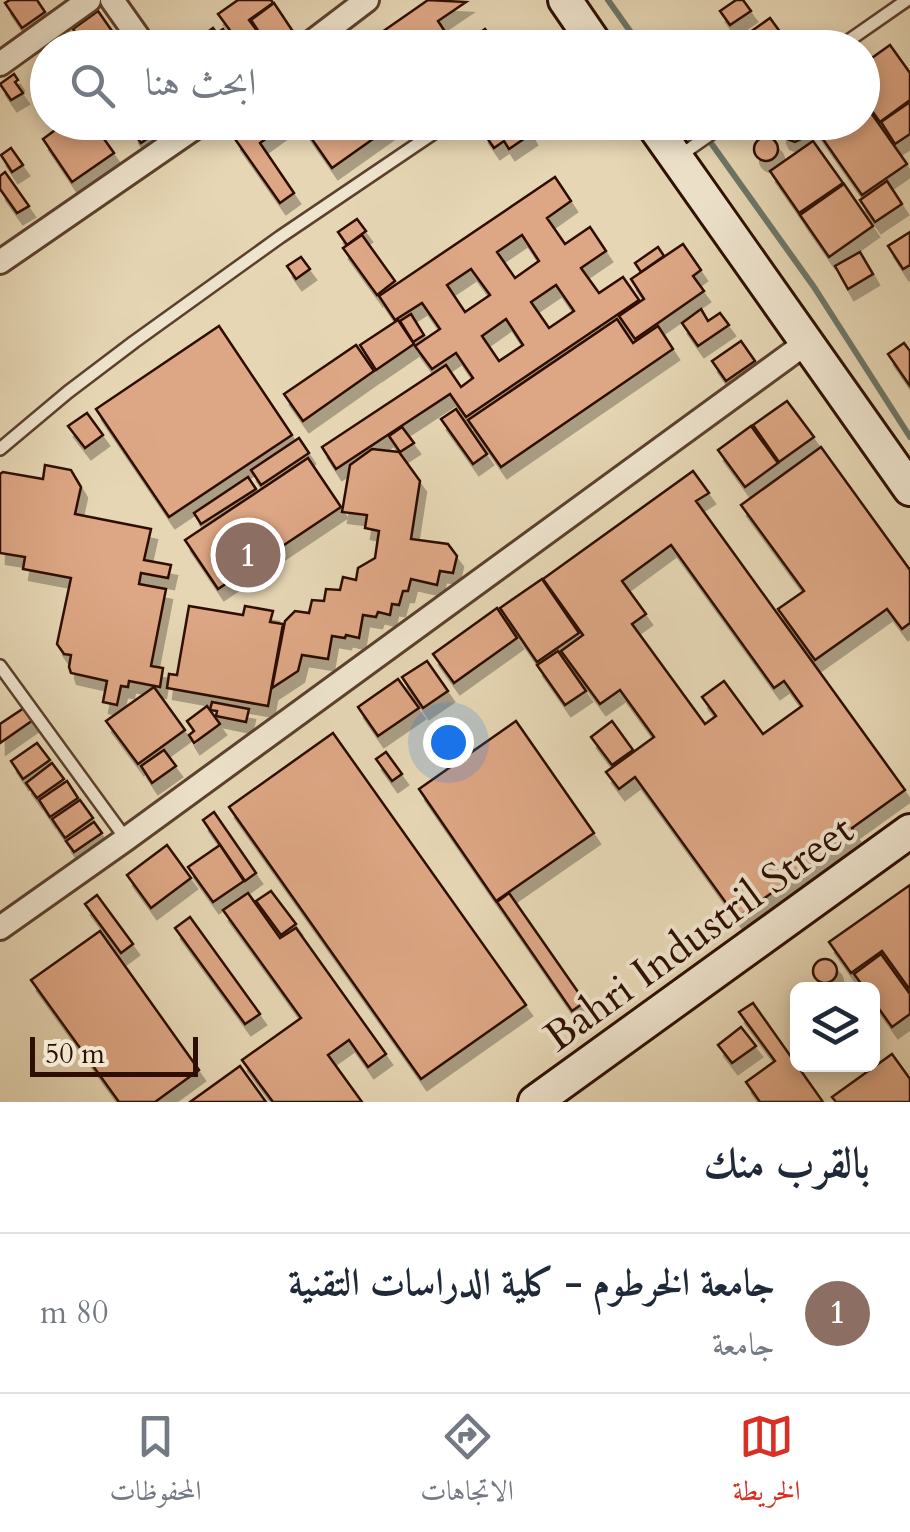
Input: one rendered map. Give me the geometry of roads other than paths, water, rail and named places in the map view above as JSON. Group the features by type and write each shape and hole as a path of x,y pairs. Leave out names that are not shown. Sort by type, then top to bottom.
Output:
{"street":[{"path":"47,30 89,0"},
{"path":"112,0 133,30"},
{"path":"328,30 368,0"},
{"path":"0,64 30,42"},
{"path":"0,262 176,140"},
{"path":"673,140 687,151 806,343 909,486"},
{"path":"0,928 806,343"},
{"name":"Bahri Industril Street","path":"535,1102 910,831"}],"lane":[{"path":"864,30 907,0"},
{"path":"0,449 134,342 423,140"},
{"path":"687,151 703,140"},
{"path":"0,666 126,839"}],"waterway":[{"path":"608,0 629,30"},
{"path":"709,140 814,287 910,437"}],"place":[{"name":"جامعة الخرطوم - كلية الدراسات التقنية","path":"248,555"}]}
